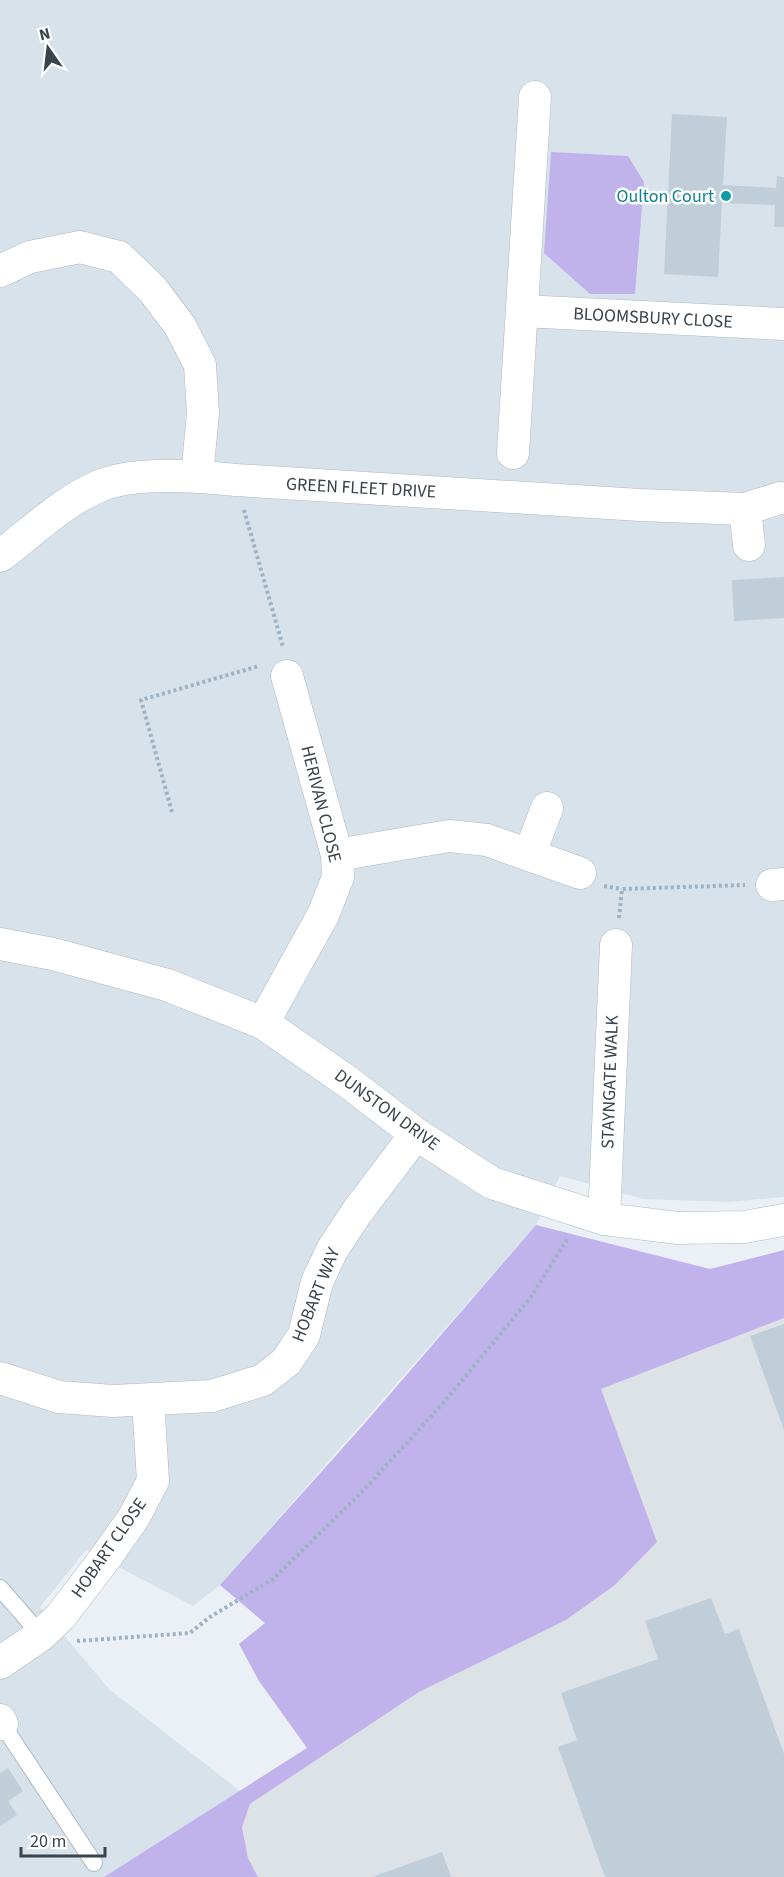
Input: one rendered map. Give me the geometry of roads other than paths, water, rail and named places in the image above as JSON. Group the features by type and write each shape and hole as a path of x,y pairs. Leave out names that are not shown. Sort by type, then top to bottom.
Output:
{"street":[{"path":"513,453 535,98"},
{"path":"0,271 30,257 80,247 119,257 153,290 180,326 200,364 203,413 197,476"},
{"name":"BLOOMSBURY CLOSE","path":"522,311 784,324"},
{"name":"GREEN FLEET DRIVE","path":"0,556 68,503 103,484 134,478 197,476 640,505 745,509 780,498"},
{"path":"745,509 749,545"},
{"name":"HERIVAN CLOSE","path":"263,1023 323,915 338,877 337,855 286,667"},
{"path":"530,854 547,808"},
{"path":"337,855 449,836 487,840 580,873"},
{"name":"DUNSTON DRIVE","path":"0,944 53,954 166,985 263,1023 348,1082 416,1134 492,1183 604,1219 678,1228 744,1227 784,1220"},
{"name":"STAYNGATE WALK","path":"604,1219 615,945"},
{"name":"HOBART WAY","path":"0,1378 59,1397 148,1400 212,1396 263,1380 286,1362 304,1335 317,1282 332,1250 357,1212 416,1134"},
{"name":"HOBART CLOSE","path":"0,1663 41,1635 61,1616 134,1517 153,1481 148,1400"}],"lane":[{"path":"0,1588 41,1635"},
{"path":"1,1722 94,1863"}],"place":[{"name":"Oulton Court","path":"726,196"}]}
